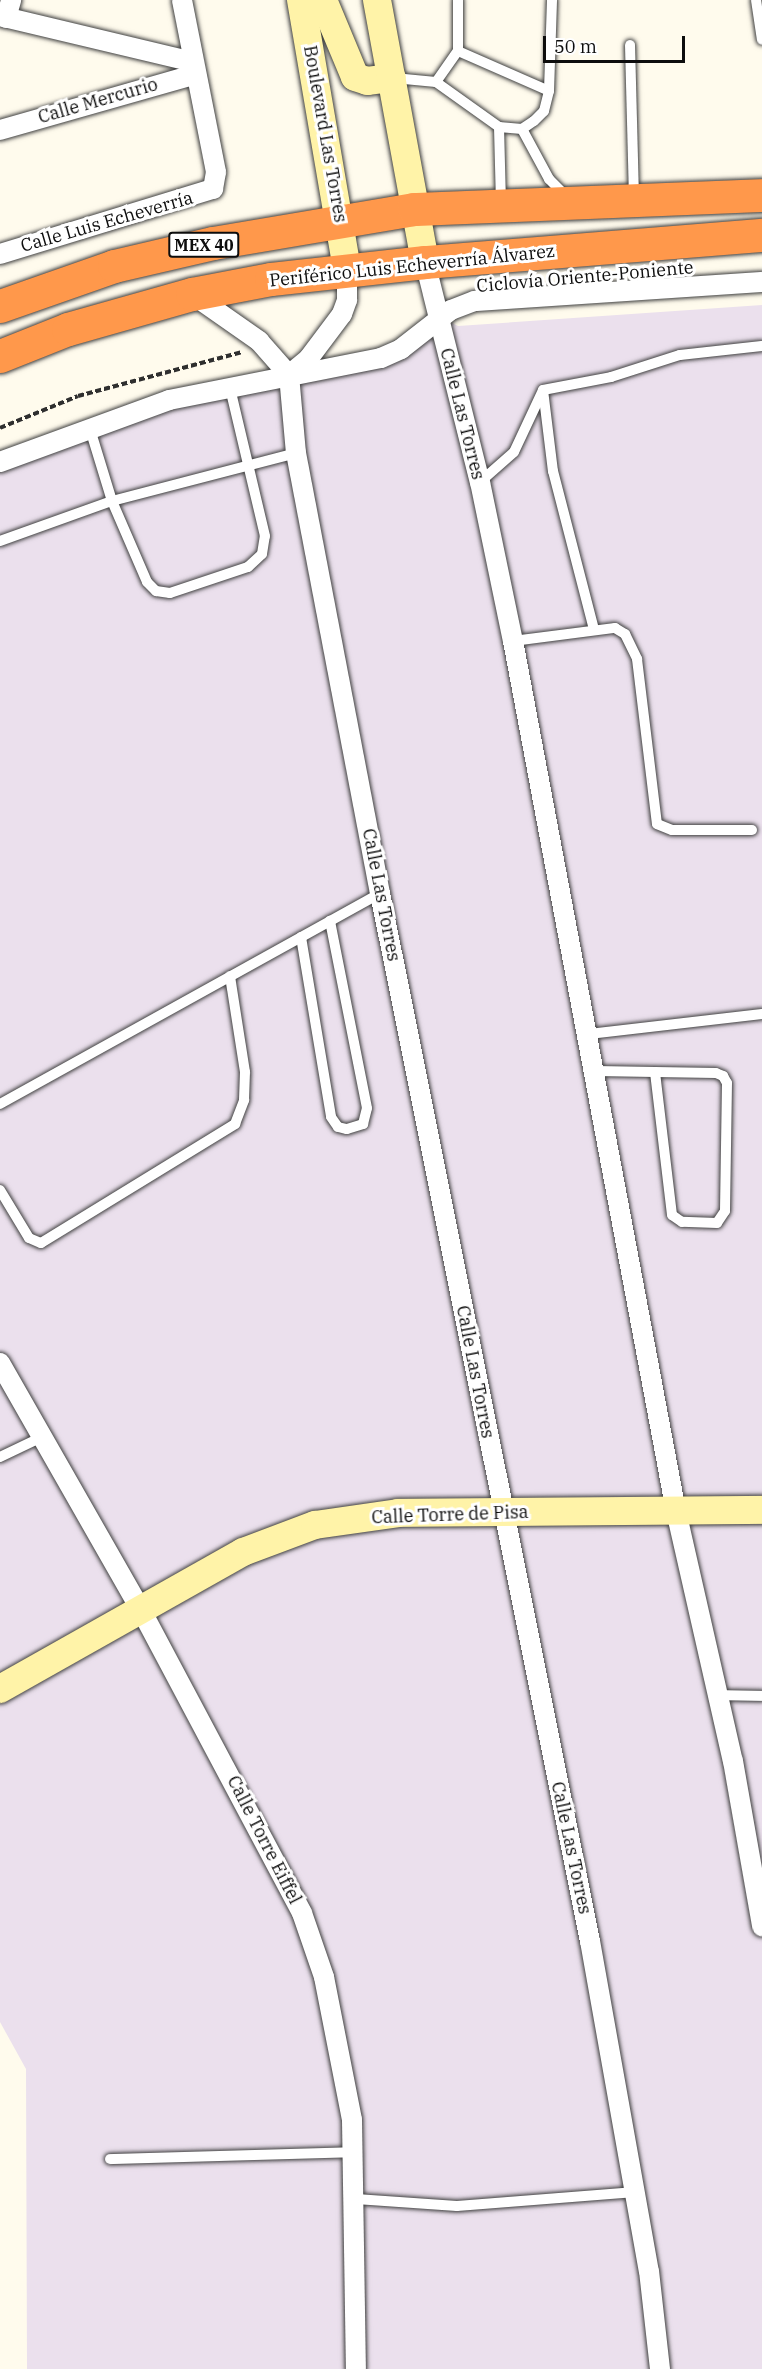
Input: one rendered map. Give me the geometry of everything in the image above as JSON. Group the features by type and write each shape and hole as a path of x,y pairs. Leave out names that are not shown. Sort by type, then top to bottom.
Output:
{"highway":[{"name":"MEX 40","path":"0,306 125,264 344,214 492,205 762,194"},
{"path":"344,214 382,246 425,262"},
{"name":"Periférico Luis Echeverría Álvarez","path":"0,356 68,329 192,294 347,269 762,234"}],"street":[{"path":"6,11 194,68 182,0"},
{"name":"Boulevard Las Torres","path":"301,0 344,214 347,269"},
{"path":"323,0 355,77 367,81 392,78"},
{"path":"377,0 414,209"},
{"name":"Calle Mercurio","path":"0,130 194,68"},
{"name":"Calle Luis Echeverría","path":"0,254 213,189 216,172 194,68"},
{"path":"406,154 423,180 445,198 492,205"},
{"name":"Calle Las Torres","path":"414,209 438,321 480,482 513,641 596,1071 676,1511 718,1695 762,1926"},
{"path":"289,375 309,358 342,314 347,300 347,269"},
{"path":"0,462 169,400 381,358 401,349 438,321 475,301 762,282"},
{"path":"192,294 267,348 289,375"},
{"name":"Calle Las Torres","path":"289,375 296,453 380,893 502,1512 590,1941 635,2192 660,2369"},
{"name":"Calle Torre Eiffel","path":"0,1363 141,1610 302,1913 324,1977 339,2041 355,2152 356,2369"},
{"name":"Calle Torre de Pisa","path":"0,1689 243,1552 315,1525 398,1513 762,1510"}],"lane":[{"path":"436,82 459,51 459,0"},
{"path":"392,78 436,82 499,127 522,129 544,111 549,92 552,0"},
{"path":"756,0 762,40"},
{"path":"630,45 635,200"},
{"path":"459,51 549,92"},
{"path":"492,205 499,127"},
{"path":"522,129 549,179 572,202"},
{"path":"543,390 611,377 680,355 762,346"},
{"path":"90,429 112,501 147,582 156,591 170,594 248,567 262,554 265,536 230,388"},
{"path":"480,482 514,452 543,390"},
{"path":"543,390 553,471 594,630"},
{"path":"0,541 112,501 296,453"},
{"path":"513,641 615,628 625,634 637,659 657,824 672,830 752,830"},
{"path":"0,1104 380,893"},
{"path":"301,937 332,1117 338,1127 347,1129 363,1124 367,1108 330,921"},
{"path":"0,1190 28,1238 41,1243 235,1124 244,1100 246,1072 230,976"},
{"path":"589,1034 762,1014"},
{"path":"596,1071 716,1073 727,1083 725,1211 717,1223 682,1222 672,1215 655,1072"},
{"path":"0,1457 42,1437"},
{"path":"718,1695 762,1695"},
{"path":"110,2159 355,2152"},
{"path":"356,2199 457,2206 635,2192"}],"path":[{"path":"0,428 78,396 267,348"}],"shaded area":[{"path":"762,305 762,2369 27,2369 26,2069 0,2022 0,456 23,447 389,353 438,316 458,326"}]}
